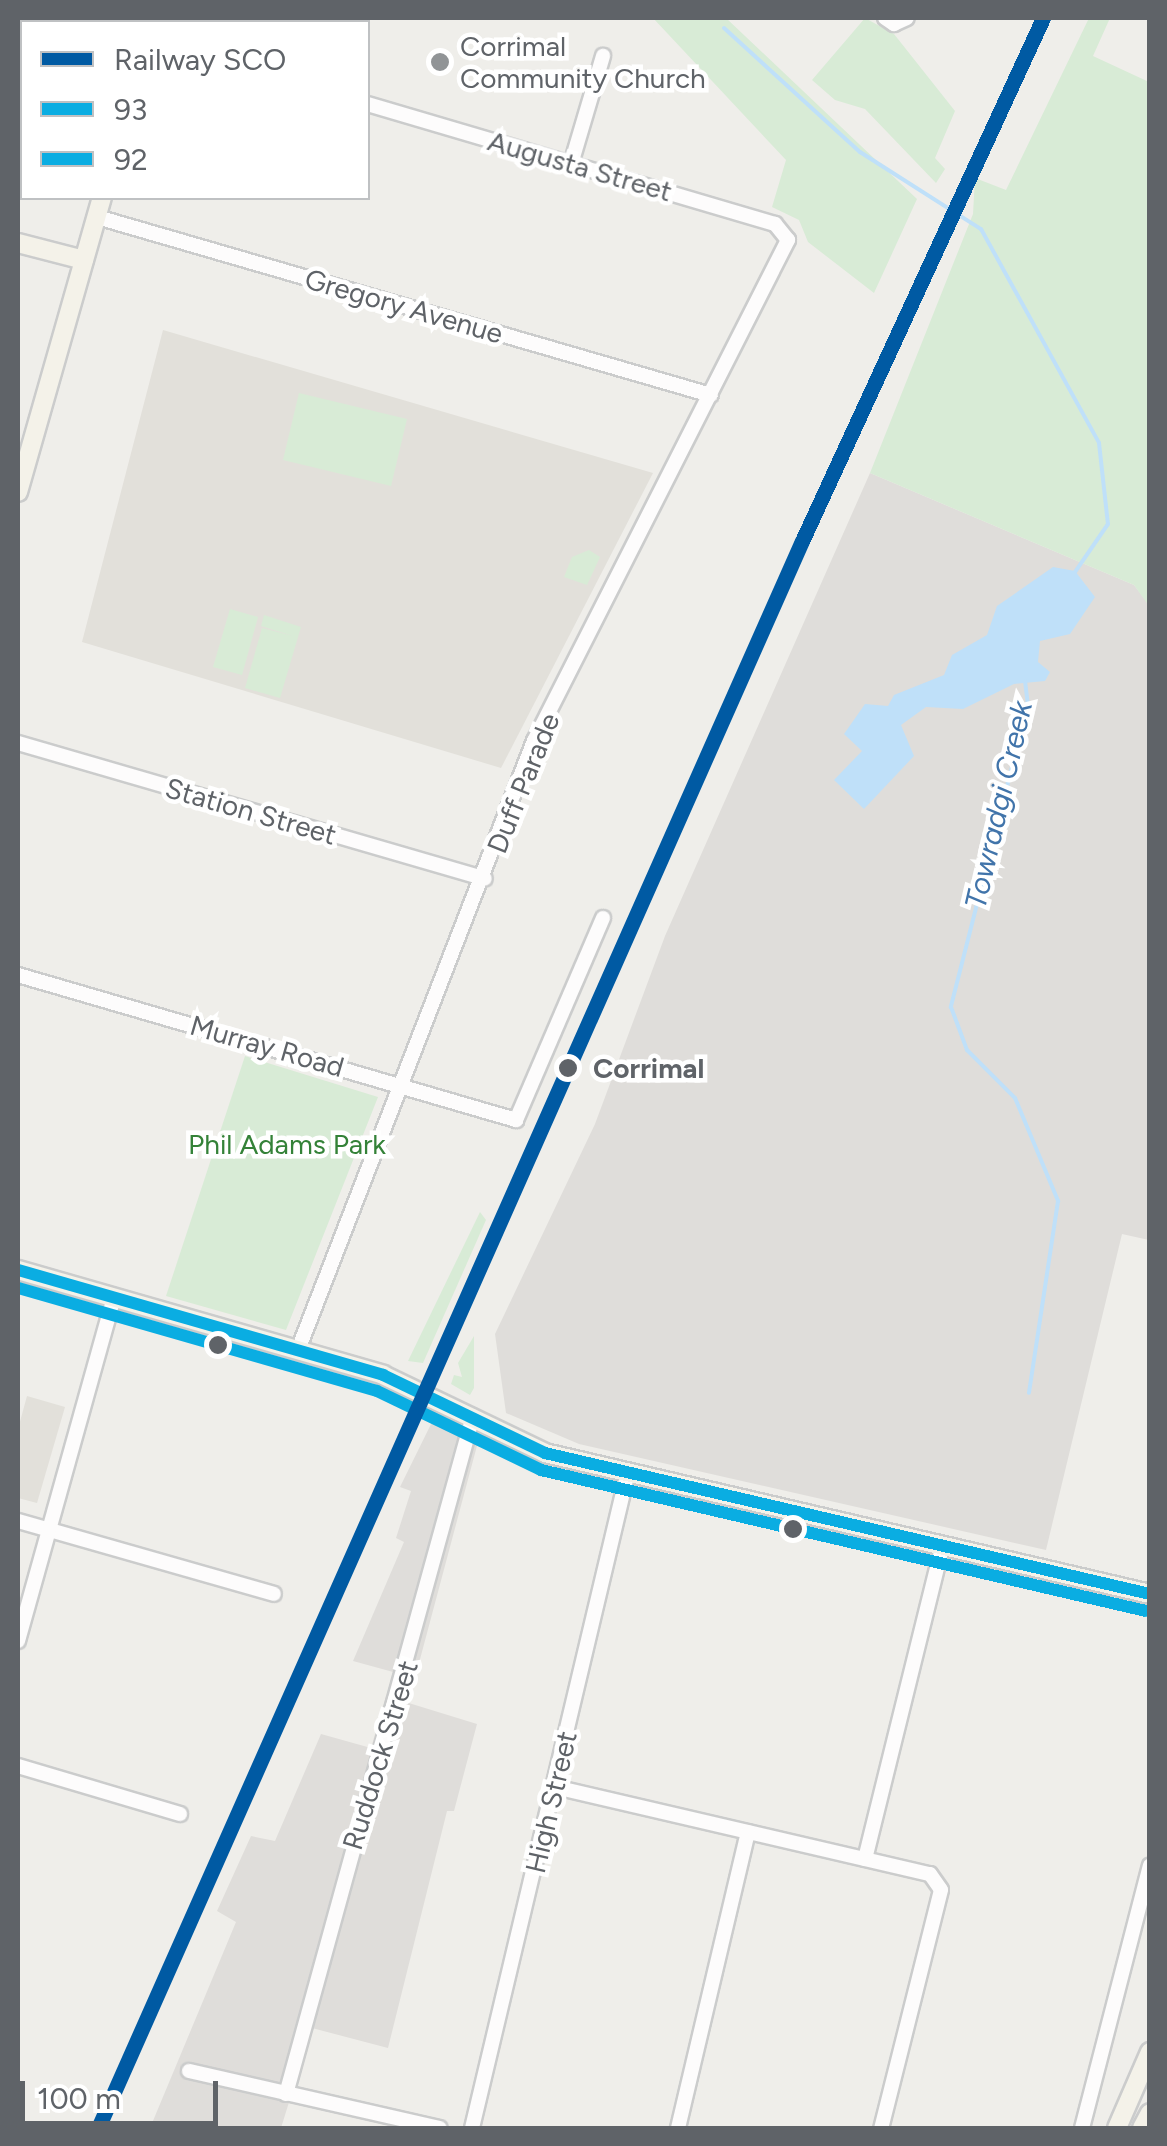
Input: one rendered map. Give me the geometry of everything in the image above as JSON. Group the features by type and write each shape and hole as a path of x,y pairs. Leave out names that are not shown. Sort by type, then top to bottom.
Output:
{"main road":[{"path":"18,492 101,200"},
{"path":"18,243 84,260"},
{"path":"18,1270 397,1380 546,1453 626,1476 1150,1594"},
{"path":"1117,2128 1150,2052"},
{"path":"1142,2128 1150,2113"}],"street":[{"path":"885,18 894,24 906,18"},
{"path":"571,164 603,56"},
{"name":"Augusta Street","path":"370,105 775,224 789,234"},
{"name":"Gregory Avenue","path":"97,217 711,395"},
{"name":"Duff Parade","path":"298,1350 485,879 534,741 789,234"},
{"name":"Station Street","path":"18,743 485,879"},
{"name":"Murray Road","path":"18,975 516,1120 603,918"},
{"path":"18,1641 114,1297"},
{"name":"Ruddock Street","path":"286,2094 474,1416"},
{"name":"High Street","path":"472,2128 626,1476"},
{"path":"18,1521 274,1594"},
{"path":"865,1859 942,1546"},
{"path":"18,1766 180,1814"},
{"path":"555,1787 930,1874 941,1890 882,2128"},
{"path":"678,2128 748,1832"},
{"path":"1082,2128 1150,1866"},
{"path":"189,2072 286,2094 376,2122 440,2128"}],"shaded area":[{"path":"163,330 653,473 501,768 82,642"},
{"path":"870,473 1134,585 1150,606 1149,1240 1122,1234 1046,1550 579,1444 506,1413 495,1334 595,1124 665,936"},
{"path":"27,1396 65,1407 37,1503 18,1498 18,1429"},
{"path":"433,1420 478,1442 415,1678 353,1661 404,1542 396,1538 411,1491 400,1487"},
{"path":"386,1696 477,1724 454,1811 447,1811 388,2048 312,2028 281,2128 150,2128 236,1922 217,1911 251,1836 275,1841 321,1734 371,1748"}],"green space":[{"path":"18,18 91,18 20,20 20,52"},
{"path":"653,18 726,18 917,199 874,293 808,242 799,220 772,207 786,160"},
{"path":"865,18 894,34 955,111 935,158 945,169 936,183 865,109 835,100 812,80"},
{"path":"1089,18 1110,18 1093,56 1149,82 1149,606 1134,585 870,473 973,214 975,178 1006,190"},
{"path":"299,393 407,419 391,486 283,460"},
{"path":"589,550 600,557 587,585 564,577 572,557"},
{"path":"230,609 258,617 242,675 213,667"},
{"path":"264,615 301,627 280,698 245,688 262,628 293,636 261,626"},
{"name":"Phil Adams Park","path":"245,1056 378,1097 286,1330 166,1296"},
{"path":"480,1212 486,1220 423,1363 408,1361"},
{"path":"474,1336 474,1388 470,1395 451,1384 454,1375 462,1377 458,1363"}],"water":[{"path":"1053,567 1075,571 1095,597 1070,634 1040,641 1038,662 1050,672 1045,681 1014,684 963,709 926,707 901,725 914,756 864,809 834,780 862,751 844,734 865,704 888,706 894,695 944,675 952,655 987,635 997,606"}],"waterway":[{"name":"Towradgi Creek","path":"724,28 860,152 981,229 1099,443 1108,524 1073,575"},
{"name":"Towradgi Creek","path":"1025,681 1028,704 951,1007 967,1050 1015,1098 1058,1201 1029,1393"}],"rail line":[{"name":"SCO","path":"98,2128 802,541 1043,18"}],"transit line":[{"name":"93","path":"18,1270 383,1375 545,1453 1150,1594"},
{"name":"92","path":"18,1288 377,1391 541,1470 1146,1611"}],"place":[{"name":"Corrimal Community Church","path":"440,62"},
{"name":"Corrimal","path":"568,1068"}]}
